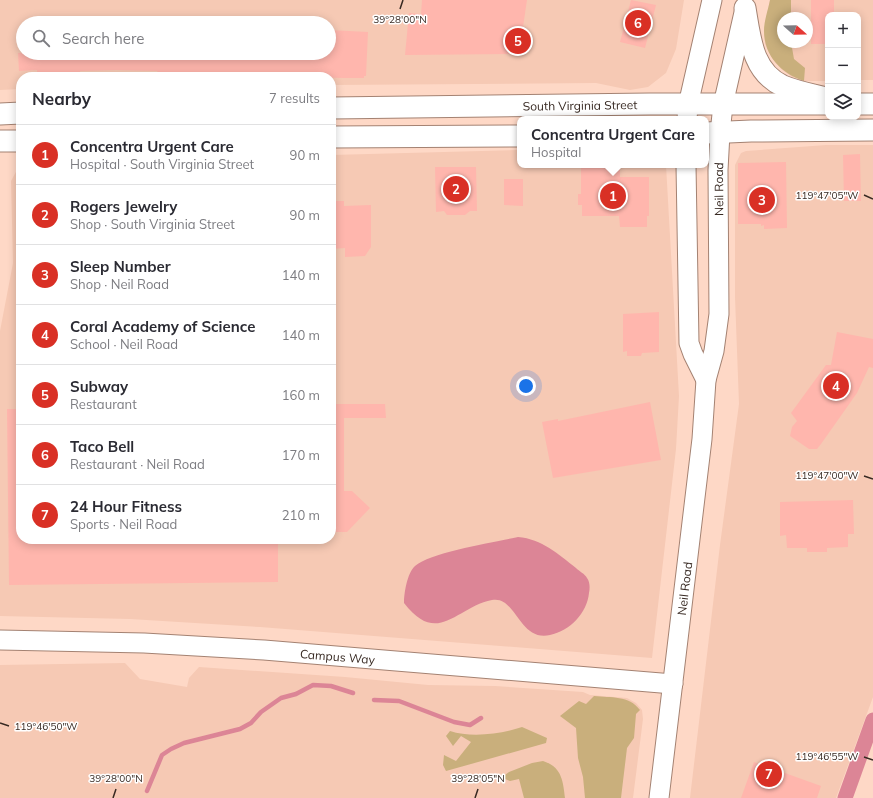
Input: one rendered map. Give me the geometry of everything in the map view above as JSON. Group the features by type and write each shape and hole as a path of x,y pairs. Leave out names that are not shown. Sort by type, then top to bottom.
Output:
{"main road":[{"path":"746,4 755,56 769,78 783,86 825,98"},
{"name":"South Virginia Street","path":"336,108 687,112 723,105 825,104"},
{"path":"861,104 873,104"},
{"path":"0,114 16,113"},
{"path":"713,133 751,131 873,130"},
{"path":"336,137 517,136"},
{"path":"0,141 16,141"}],"street":[{"path":"687,112 712,0"},
{"name":"Neil Road","path":"659,798 705,413 706,380 714,351 720,314 718,170 713,133 723,105 746,4"},
{"name":"Neil Road","path":"686,168 689,342 693,354 706,380"},
{"name":"Campus Way","path":"0,640 144,643 264,650 673,684"}],"shaded area":[{"path":"0,0 684,0 676,49 666,73 648,87 630,90 596,83 336,85 336,72 16,72 16,89 0,90"},
{"path":"770,0 873,0 873,80 861,80 861,12 825,12 825,81 804,81 792,77 781,69 772,58 765,44 764,30"},
{"path":"770,0 791,0 791,12 777,12 777,48 792,48 794,59 805,68 804,81 788,74 771,56 765,40 765,19"},
{"path":"826,145 873,145 873,697 836,798 690,798 720,545 739,404 735,297 735,165 741,153 746,151"},
{"path":"517,150 517,168 666,168 679,396 676,449 652,658 260,627 130,619 0,616 0,331 13,263 11,181 16,172 16,544 336,544 336,155"},
{"path":"518,537 527,538 549,548 583,574 588,580 590,585 588,600 585,607 576,620 564,630 550,635 540,635 531,632 524,626 507,604 500,600 492,600 479,604 447,621 437,623 427,622 416,616 404,603 405,589 410,573 415,566 423,561 464,548"},
{"path":"125,663 140,679 187,687 189,678 199,667 345,677 428,685 495,686 583,692 590,695 627,698 636,703 642,710 643,719 633,798 0,798 0,665"},
{"path":"594,696 619,698 631,702 640,710 636,714 634,738 627,748 621,798 585,798 583,777 578,758 576,728 560,716 579,701 586,704"},
{"path":"522,727 547,738 546,743 446,771 443,765 444,755 456,761 471,742 461,736 453,746 446,736 450,731 477,735 505,732"},
{"path":"543,761 558,771 562,780 565,798 524,798 519,779 510,781 505,779 505,775 509,772 532,763"}],"building":[{"path":"422,0 527,0 523,27 526,28 523,54 405,55 409,13 421,14"},
{"path":"631,0 656,5 645,48 620,42"},
{"path":"811,0 834,0 834,12 825,12 825,44 813,44 813,12 811,12"},
{"path":"336,30 368,32 366,76 364,76 364,78 336,78 336,72 158,72 116,70 80,72 37,72 37,70 19,71 18,60 336,60"},
{"path":"860,154 861,201 844,201 843,155"},
{"path":"786,162 787,228 764,229 764,225 761,226 761,224 738,224 738,163"},
{"path":"435,167 476,167 477,211 470,211 465,215 447,215 444,211 436,212"},
{"path":"581,168 620,168 620,177 649,177 649,216 647,216 647,227 620,227 619,216 582,216 582,205 578,205 578,194 581,194"},
{"path":"504,179 523,179 523,206 504,205"},
{"path":"336,201 344,201 344,206 371,205 371,247 365,256 345,257 345,248 336,249"},
{"path":"659,312 659,352 642,353 641,356 627,356 627,351 623,352 623,314"},
{"path":"837,332 873,339 873,368 869,367 857,393 821,444 817,449 809,449 790,436 792,427 797,421 791,413 826,365 831,365"},
{"path":"650,402 661,460 553,478 542,422 558,419 558,421"},
{"path":"336,404 385,404 386,418 344,418 344,491 352,491 370,508 347,532 336,532"},
{"path":"7,409 16,409 16,544 278,544 278,582 9,585"},
{"path":"853,500 854,534 848,534 848,547 827,548 827,552 807,552 807,548 787,548 786,535 780,536 780,502"},
{"path":"754,762 821,786 817,798 741,798"}],"waterway":[{"path":"147,791 162,755 171,749 184,743 240,729 251,723 261,712 281,698 296,694 313,685 331,686 353,693"},
{"path":"374,700 399,701 454,722 470,725 481,718"},
{"path":"845,798 873,720"}],"place":[{"name":"Taco Bell","path":"638,23"},
{"name":"Subway","path":"518,41"},
{"name":"Rogers Jewelry","path":"456,189"},
{"name":"Concentra Urgent Care","path":"613,196"},
{"name":"Sleep Number","path":"762,200"},
{"name":"Coral Academy of Science","path":"836,386"},
{"name":"24 Hour Fitness","path":"769,774"}]}
